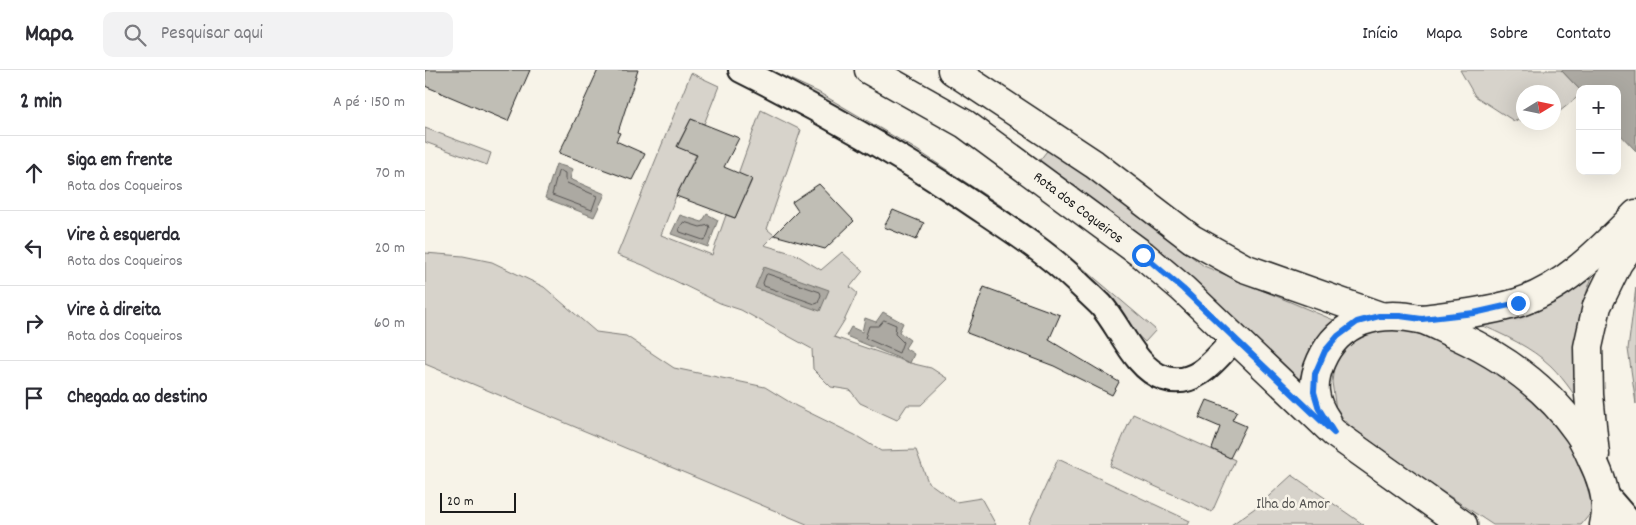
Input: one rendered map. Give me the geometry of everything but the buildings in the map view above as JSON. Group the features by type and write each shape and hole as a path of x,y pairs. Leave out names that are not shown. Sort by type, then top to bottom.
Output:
{"main road":[{"name":"Rota dos Coqueiros","path":"869,70 965,124 1143,255 1183,289 1334,433 1463,525"},
{"name":"Rota dos Coqueiros","path":"952,70 1094,164 1193,239 1244,268 1379,316"},
{"name":"Rota dos Coqueiros","path":"1334,433 1319,409 1314,392 1315,374 1325,351 1338,336 1357,322 1379,316 1422,319 1474,313 1525,299 1555,286 1632,231"},
{"name":"Rota dos Coqueiros","path":"1597,468 1589,396 1588,347 1597,306 1632,231"},
{"name":"Rota dos Coqueiros","path":"1422,319 1483,348 1512,366 1552,401 1579,433 1597,468 1605,494 1606,518 1604,525"}],"street":[{"path":"741,70 810,104 902,158 1008,227 1067,273 1101,306 1145,367 1164,378 1180,380 1197,376 1209,367 1235,338"},
{"path":"1605,494 1632,525"}],"green space":[{"path":"753,70 770,70 818,92 917,150 1000,205 1083,268 1156,330 1145,342 1133,331 1119,313"},
{"path":"1460,70 1561,70 1576,86 1576,98 1561,110 1561,85 1516,85 1516,121 1514,121 1475,96"},
{"path":"691,73 719,86 704,124 691,119 677,146 696,155 676,196 661,235 712,255 726,215 735,218 752,180 738,174 761,110 801,130 767,229 774,235 764,245 795,254 821,270 842,252 863,271 850,287 857,293 834,337 910,363 931,368 948,379 921,405 907,405 897,420 860,403 850,390 831,387 813,369 812,349 741,310 720,303 643,265 617,255"},
{"path":"425,128 491,153 487,165 425,142"},
{"path":"1050,147 1204,266 1336,321 1310,356 1297,384 1036,165"},
{"path":"425,253 463,256 492,262 544,287 596,332 626,336 674,368 765,387 796,406 855,435 881,451 916,450 928,482 956,502 981,498 996,525 809,525 425,364"},
{"path":"1598,261 1587,291 1580,338 1589,416 1562,378 1543,359 1517,342 1479,324"},
{"path":"1636,287 1636,404 1628,349"},
{"path":"1387,328 1429,331 1519,367 1591,457 1594,509 1581,525 1493,525 1422,478 1351,427 1336,410 1332,382 1335,358 1362,334"},
{"path":"1133,414 1235,460 1212,512 1110,466"},
{"path":"1058,459 1190,521 1188,525 1028,525"},
{"name":"Ilha do Amor","path":"1292,475 1364,525 1231,525 1258,506"}],"water":[{"path":"1561,70 1636,70 1636,151 1621,135 1621,85 1576,86"},
{"path":"556,164 573,169 570,179 605,194 594,217 545,198"},
{"path":"707,214 718,220 708,247 671,234 680,215 702,222"},
{"path":"764,267 829,290 820,311 755,288"},
{"path":"883,312 903,323 899,332 910,340 905,348 914,354 910,363 846,336 851,327 862,332 865,318 876,322"}],"route":[{"path":"1143,255 1183,289 1334,433 1319,409 1314,392 1315,374 1325,351 1338,336 1357,322 1379,316 1422,319 1474,313 1518,303"}]}
